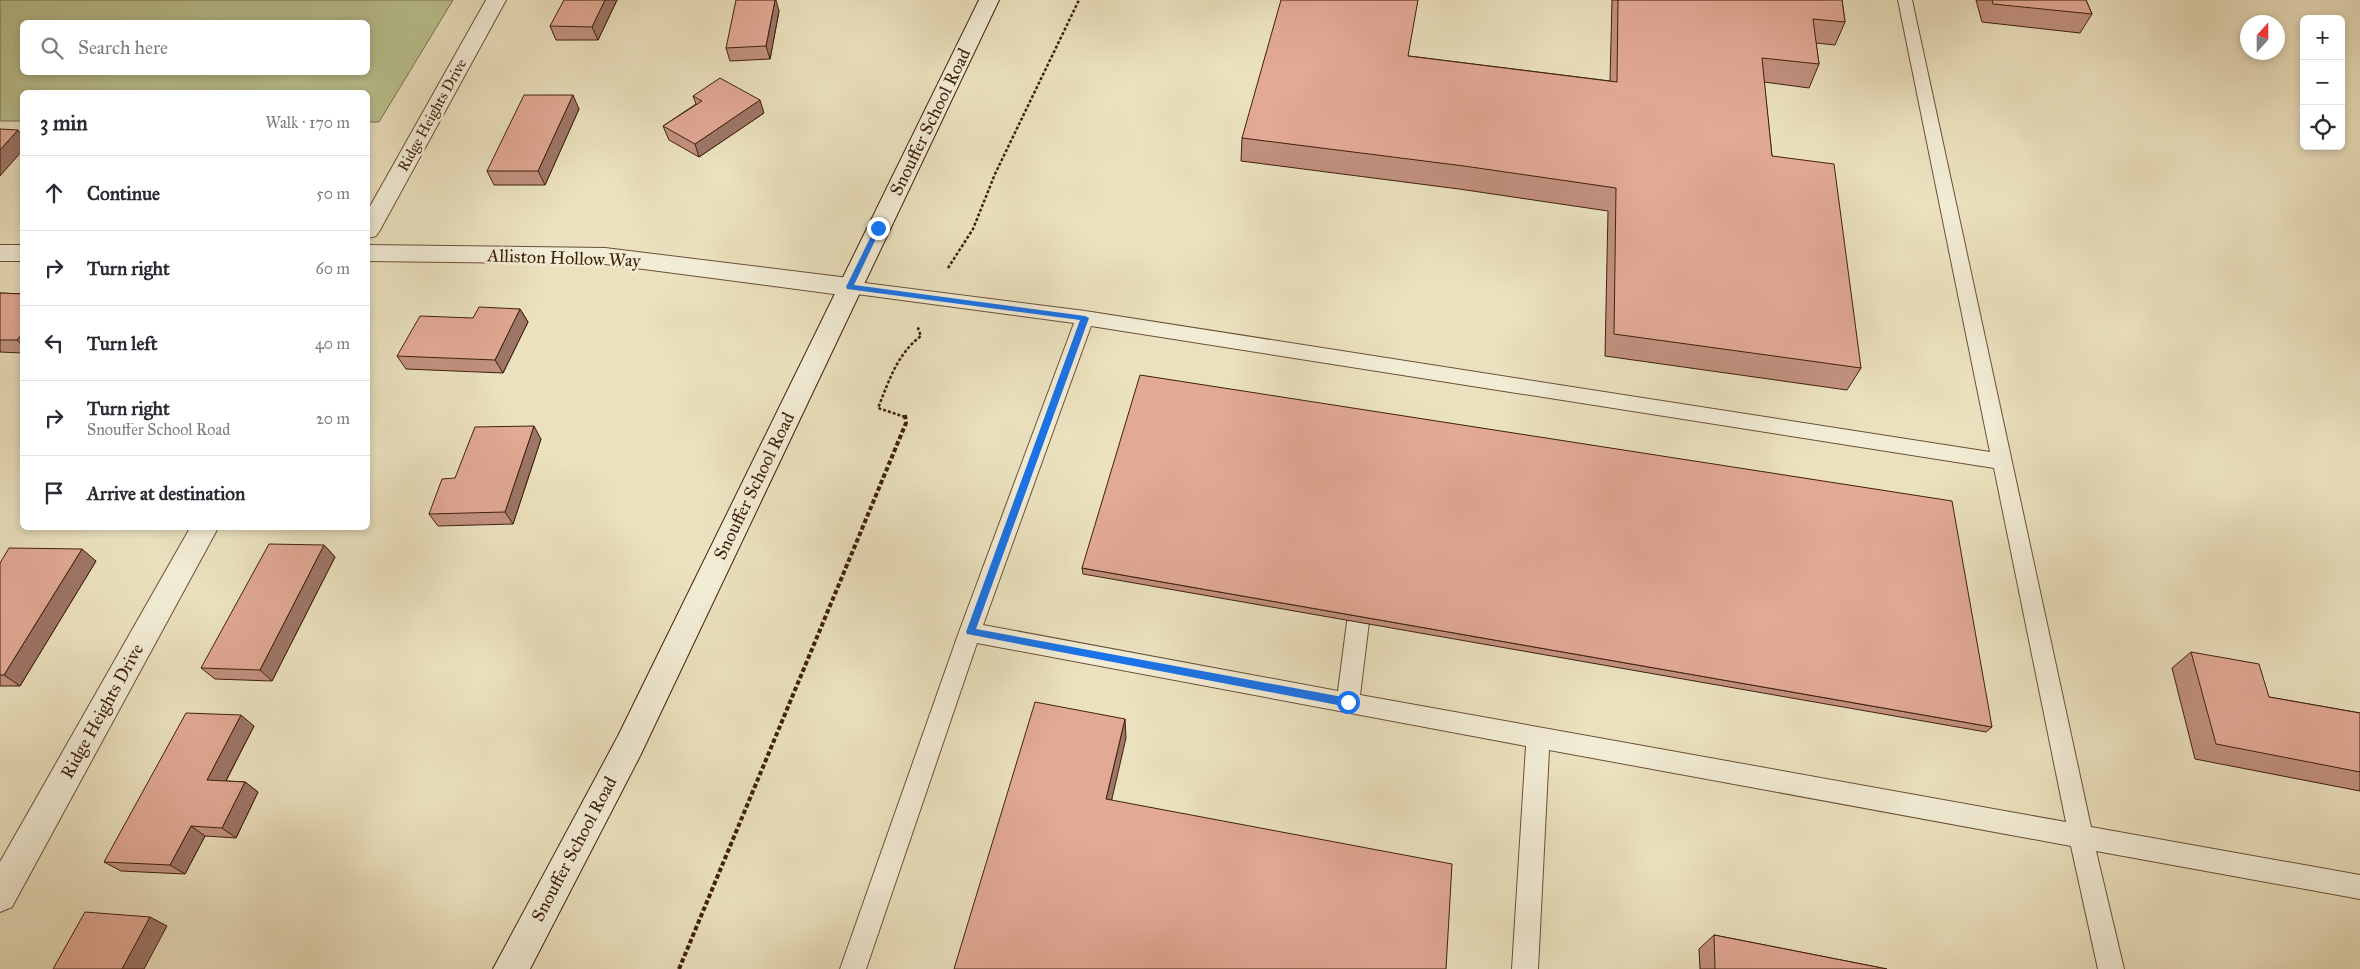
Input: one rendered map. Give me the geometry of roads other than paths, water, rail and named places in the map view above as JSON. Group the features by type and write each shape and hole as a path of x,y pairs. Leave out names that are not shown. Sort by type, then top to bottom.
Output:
{"street":[{"name":"Ridge Heights Drive","path":"370,226 496,0"},
{"name":"Snouffer School Road","path":"511,969 628,746 989,0"},
{"path":"0,253 20,253"},
{"name":"Alliston Hollow Way","path":"370,253 605,256 849,287"},
{"name":"Ridge Heights Drive","path":"0,895 203,530"}],"lane":[{"path":"1905,0 2081,837 2111,969"},
{"path":"849,287 1085,318 2002,462"},
{"path":"853,969 970,632 1085,318"},
{"path":"1348,702 1358,622"},
{"path":"970,632 1538,738 2360,887"},
{"path":"1525,969 1538,738"}]}
